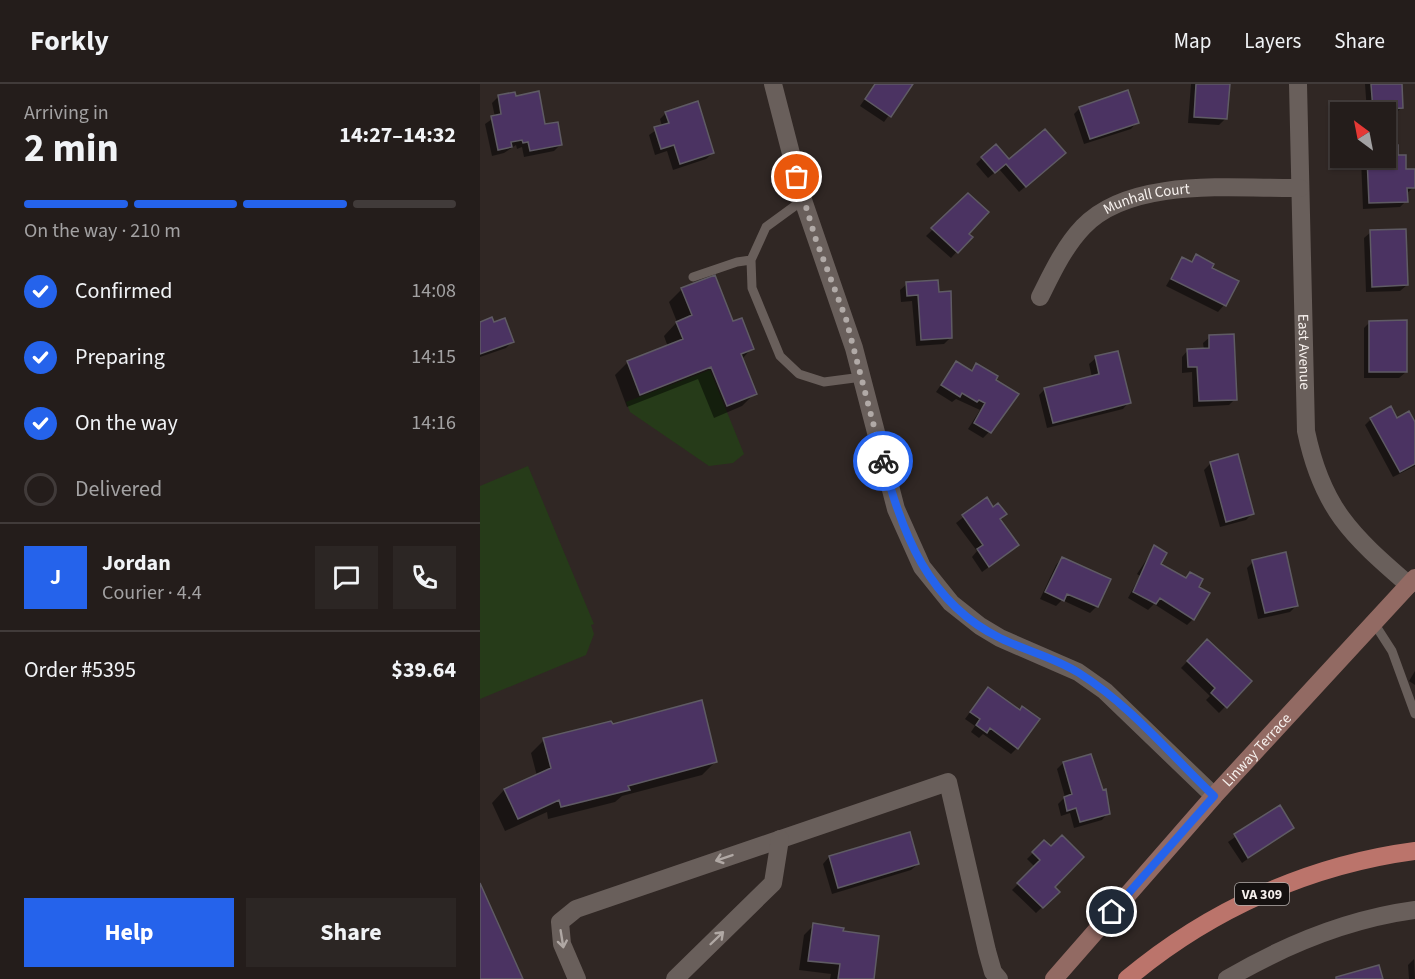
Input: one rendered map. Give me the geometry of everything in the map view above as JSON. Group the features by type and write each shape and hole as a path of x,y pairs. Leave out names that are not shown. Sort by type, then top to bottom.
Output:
{"main road":[{"name":"VA 309","path":"1127,979 1189,933 1241,904 1293,880 1336,866 1415,851"}],"street":[{"path":"773,84 803,200 846,319 896,508 910,545 935,586 980,626 1000,638 1078,672 1105,691 1214,796"},
{"name":"East Avenue","path":"1298,84 1306,431 1312,460 1324,492 1338,517 1358,542 1412,581"},
{"name":"Munhall Court","path":"1040,297 1059,260 1084,226 1105,210 1130,198 1152,193 1197,189 1300,188"},
{"name":"Linway Terrace","path":"1054,979 1214,796 1412,581"},
{"path":"577,979 562,944 560,922 576,909 948,783 993,976"},
{"path":"675,979 773,883 780,840"},
{"path":"1227,979 1299,942 1338,927 1393,913 1415,910"}],"lane":[{"path":"803,200 765,227 751,261 752,288 780,356 799,374 824,382 862,377"},
{"path":"693,277 737,262 751,261"},
{"path":"1374,623 1392,651 1415,714"}],"green space":[{"path":"710,370 744,454 733,463 709,466 630,412 626,402"},
{"path":"528,466 594,624 591,625 594,634 586,655 480,699 480,486"}],"building":[{"path":"875,84 913,84 891,117 865,99"},
{"path":"1196,84 1230,84 1227,119 1194,117"},
{"path":"1371,84 1402,84 1403,108 1396,108 1396,102 1372,102"},
{"path":"1128,90 1139,123 1090,139 1079,107"},
{"path":"539,91 545,124 558,122 562,145 530,151 528,142 523,143 522,140 511,142 512,147 498,150 491,116 501,114 498,95 515,92 516,96"},
{"path":"698,101 714,153 680,164 674,145 661,149 654,127 669,123 665,112"},
{"path":"1045,129 1066,153 1026,187 1006,164 995,173 981,157 996,144 1009,159"},
{"path":"1396,145 1398,145 1398,155 1406,155 1406,169 1415,169 1415,188 1407,188 1408,202 1369,203 1367,168 1396,168"},
{"path":"968,193 989,212 969,234 973,237 958,253 931,228"},
{"path":"1406,229 1408,285 1372,287 1370,230"},
{"path":"1196,254 1214,264 1212,268 1239,281 1226,306 1171,279 1182,257 1192,262"},
{"path":"715,275 733,321 742,318 754,349 741,354 757,394 727,406 711,367 640,395 627,361 683,339 676,322 692,315 681,288"},
{"path":"938,280 939,292 951,291 952,338 921,340 918,295 907,296 906,282"},
{"path":"492,317 494,322 505,318 514,342 480,354 480,322"},
{"path":"1407,320 1407,372 1369,372 1369,321"},
{"path":"1234,334 1237,400 1199,401 1197,367 1188,367 1187,349 1209,348 1209,335"},
{"path":"1118,351 1131,403 1053,423 1044,388 1099,374 1095,356"},
{"path":"956,361 972,371 976,363 998,376 996,380 1019,394 991,433 974,423 985,403 979,400 977,402 962,393 960,397 941,385"},
{"path":"1391,406 1397,418 1409,411 1415,422 1415,464 1400,472 1370,418"},
{"path":"1238,454 1254,514 1226,522 1210,462"},
{"path":"987,497 993,507 998,503 1007,514 1000,519 1019,545 989,567 977,549 983,545 962,515"},
{"path":"1154,545 1167,553 1161,564 1186,578 1190,572 1203,579 1199,587 1210,593 1194,620 1160,598 1156,604 1133,592"},
{"path":"1286,552 1298,606 1265,613 1252,560"},
{"path":"1062,557 1111,579 1098,607 1067,594 1064,601 1045,592"},
{"path":"1207,639 1252,681 1227,708 1211,693 1215,688 1187,661"},
{"path":"988,687 1020,710 1022,706 1040,719 1018,749 990,728 987,733 976,725 980,719 970,712"},
{"path":"702,700 717,762 628,786 630,790 561,807 559,800 518,819 504,789 551,768 543,738 611,721 613,724"},
{"path":"1091,754 1103,790 1106,789 1110,814 1080,822 1076,808 1067,811 1064,797 1072,794 1063,762"},
{"path":"1280,805 1294,828 1248,858 1234,834"},
{"path":"910,832 919,864 838,888 829,856"},
{"path":"1062,835 1084,857 1055,887 1060,892 1043,908 1017,883 1040,860 1032,852 1044,840 1051,846"},
{"path":"480,883 523,979 480,979"},
{"path":"813,923 844,928 843,931 879,936 874,979 838,979 840,964 808,961"},
{"path":"1379,965 1383,979 1336,979 1336,977"}],"way so far":[{"path":"797,177 816,240 846,319 883,461"}],"route":[{"path":"883,461 896,508 910,545 935,586 951,603 980,626 1000,638 1049,657 1078,672 1105,691 1214,796 1112,912"}]}
